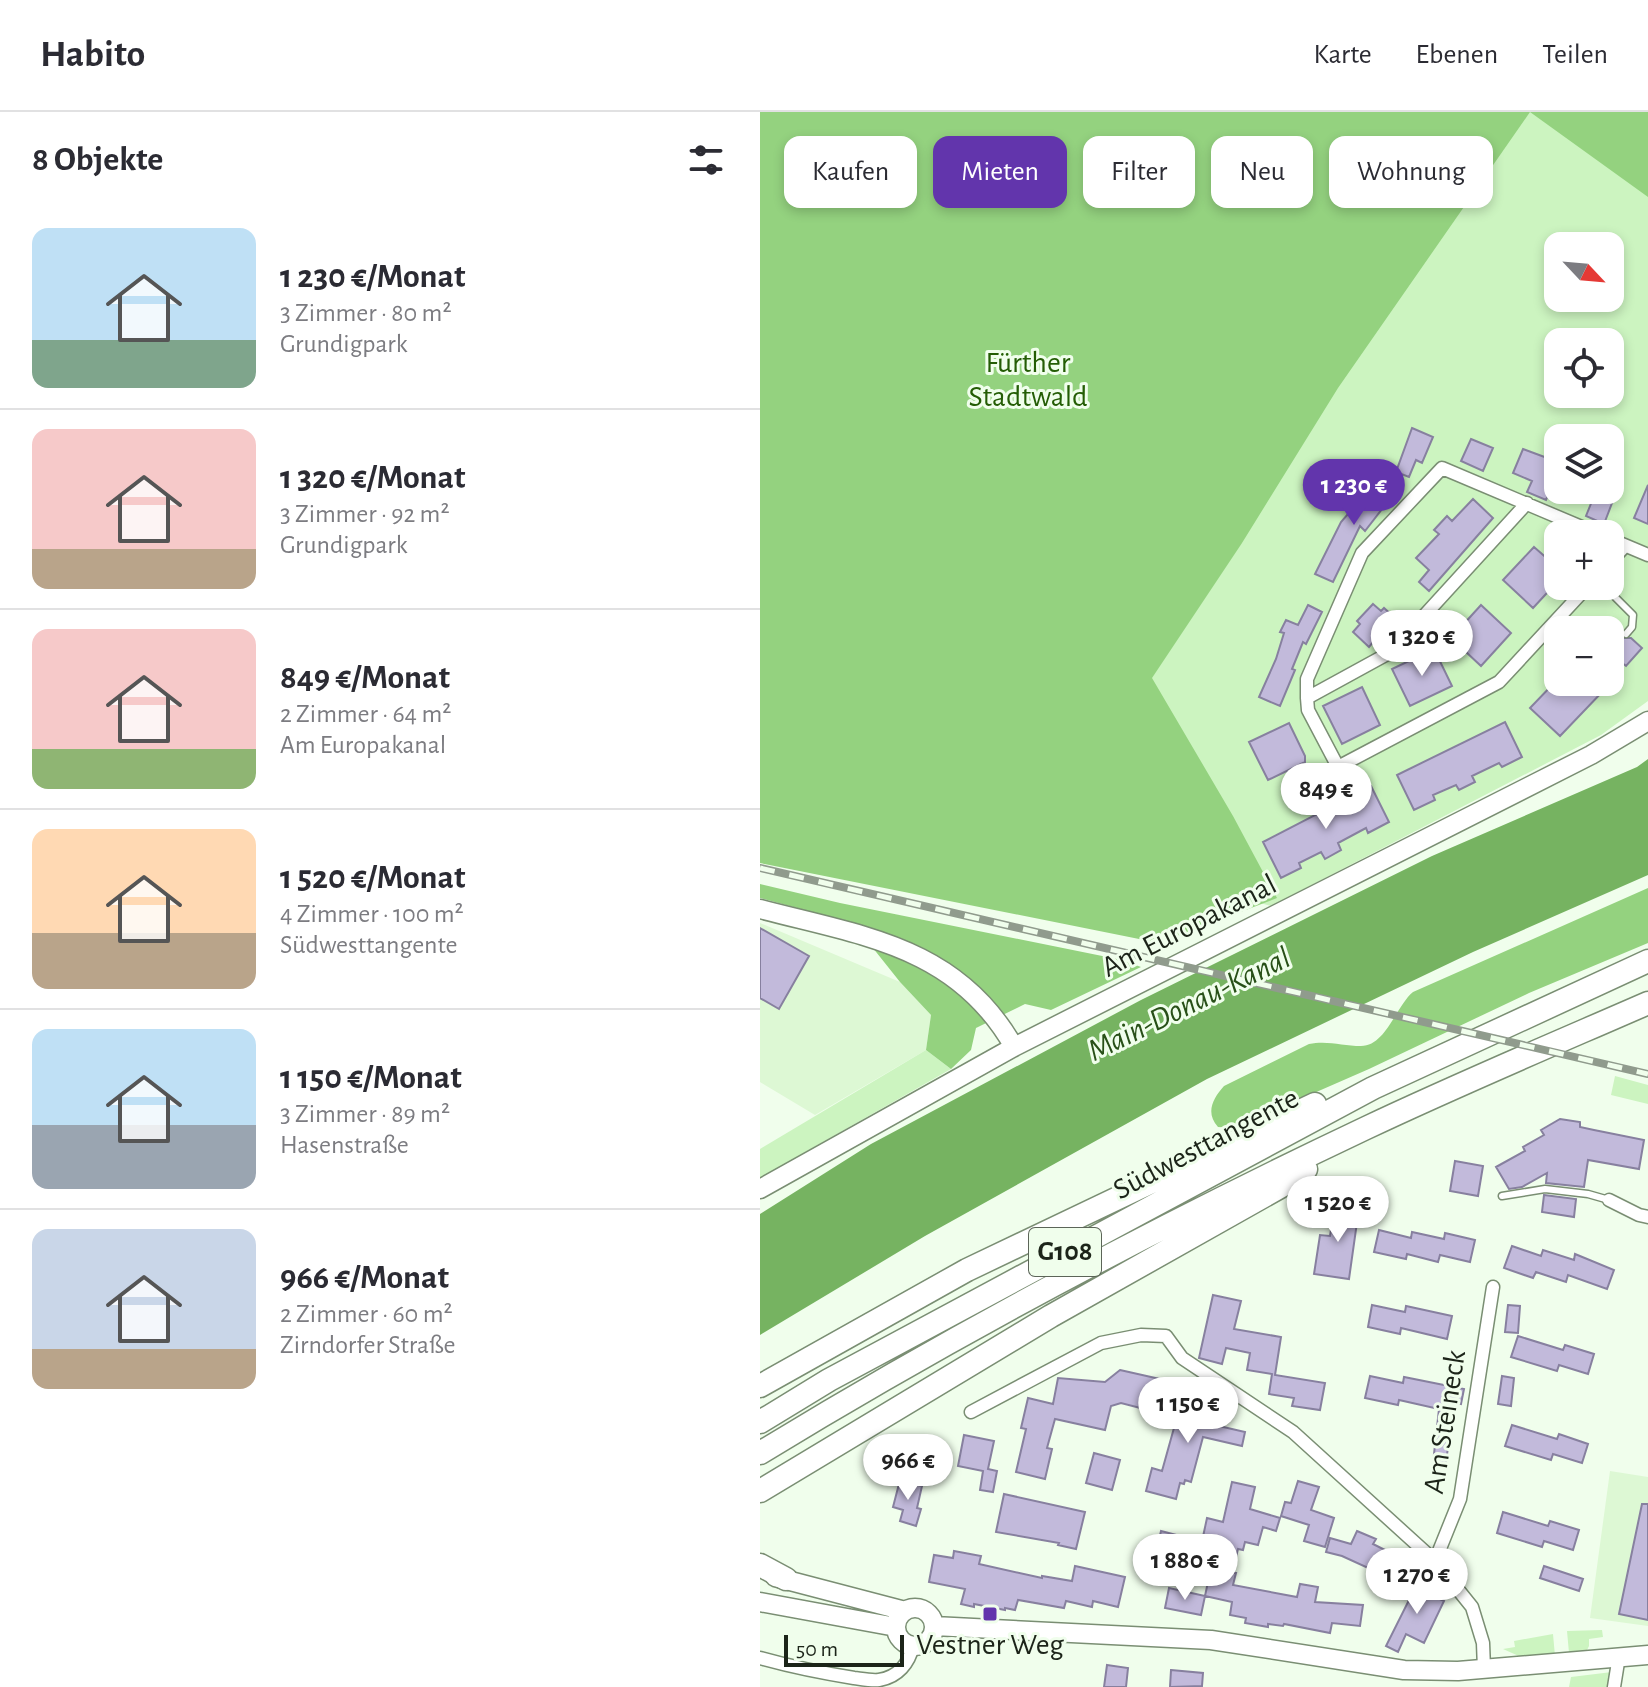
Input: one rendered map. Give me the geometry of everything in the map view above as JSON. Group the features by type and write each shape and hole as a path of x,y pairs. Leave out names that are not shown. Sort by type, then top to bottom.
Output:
{"highway":[{"name":"Südwesttangente","path":"760,1422 842,1372 1373,1088 1648,961"},
{"name":"Südwesttangente","path":"760,1453 992,1320 1180,1219 1366,1128 1648,1003"},
{"path":"760,1386 967,1270 1034,1237 1326,1099 1373,1088"},
{"path":"763,1491 1051,1316 1280,1187 1366,1128"},
{"path":"760,1565 786,1579"}],"main road":[{"name":"Am Europakanal","path":"760,1189 1014,1047 1591,755 1648,721"},
{"path":"760,909 888,943 921,957 952,975 986,1006 1014,1047"},
{"path":"760,1575 786,1579 856,1600 901,1619"},
{"path":"760,1602 901,1619"},
{"path":"911,1609 924,1610 934,1626 927,1643 913,1646 900,1639 901,1619 911,1609"},
{"path":"934,1626 1211,1640 1404,1670 1484,1669 1648,1655"}],"street":[{"path":"1566,520 1442,468 1362,553 1307,679 1308,710 1338,767 1499,682 1575,600"},
{"path":"1307,698 1391,652 1527,503"},
{"path":"1625,546 1648,555"},
{"path":"1609,1200 1648,1217"},
{"name":"Am Steineck","path":"1435,1561 1460,1499 1493,1287"},
{"path":"971,1412 1101,1343 1141,1335 1166,1336 1182,1358 1293,1432 1435,1561 1472,1607 1481,1634 1484,1669"},
{"path":"760,1658 811,1672 877,1681 893,1675 904,1666 911,1657 913,1646"},
{"path":"1614,1687 1619,1656"}],"lane":[{"path":"1618,600 1633,615 1632,627 1626,634"},
{"path":"1502,1196 1545,1189 1609,1200"}],"shaded area":[{"path":"1516,112 1648,112 1648,701 1601,735 1271,906 1042,843 1454,208 1493,208 1493,147"},
{"path":"760,923 900,982 931,1015 926,1050 815,1115 760,1082"},
{"path":"926,1050 951,1069 760,1178 760,1149"},
{"path":"1615,1076 1648,1085 1648,1104 1611,1095"},
{"path":"1610,1471 1648,1477 1648,1626 1590,1618"},
{"path":"1602,1630 1603,1637 1589,1639 1586,1652 1569,1653 1567,1631"},
{"path":"1553,1634 1555,1656 1521,1657 1503,1649 1515,1647 1514,1641"},
{"path":"1612,1672 1610,1687 1569,1687 1571,1677"}],"green space":[{"name":"Fürther Stadtwald","path":"760,112 1530,112 1493,165 1493,136 1329,136 1329,208 1463,208 1338,388 1242,543 1152,678 1277,898 1159,943 760,863"},
{"path":"1530,112 1648,112 1648,197"},
{"path":"760,884 1122,960 1141,967 1051,1010 1025,1004 976,1028 971,1050 951,1069 926,1050 931,1015 853,923 760,898"},
{"path":"1648,888 1648,943 1529,993 1369,1069 1234,1128 1218,1127 1214,1122 1212,1106 1224,1086 1309,1044 1370,1044 1384,1033 1413,992"}],"water":[{"name":"Main-Donau-Kanal","path":"1648,759 1648,875 1473,952 1207,1079 925,1236 760,1335 760,1214 871,1144 1141,1000 1432,856 1637,767"}],"building":[{"path":"1412,428 1433,437 1422,463 1416,460 1409,477 1396,472"},
{"path":"1471,439 1493,448 1483,471 1461,461"},
{"path":"1523,449 1544,457 1544,499 1527,492 1532,481 1513,473"},
{"path":"1380,472 1395,487 1379,506 1382,509 1365,531 1360,526 1333,582 1315,574 1341,522 1374,484 1371,481"},
{"path":"1648,485 1648,524 1634,518"},
{"path":"1473,499 1493,518 1429,591 1419,582 1429,570 1416,558 1439,534 1434,530 1447,516 1452,521"},
{"path":"1591,504 1612,504 1606,520 1586,516"},
{"path":"1534,547 1544,556 1544,596 1533,608 1503,580"},
{"path":"1373,604 1394,617 1369,647 1353,632 1360,624 1357,621"},
{"path":"1308,605 1322,612 1306,644 1303,642 1280,706 1259,697 1276,659 1284,633 1280,632 1286,620 1298,625"},
{"path":"1481,605 1511,633 1481,666 1451,638"},
{"path":"1624,638 1631,638 1642,648 1626,666"},
{"path":"1434,649 1452,686 1410,706 1392,669"},
{"path":"1362,687 1380,725 1342,744 1323,706"},
{"path":"1544,693 1544,696 1598,696 1560,736 1530,708"},
{"path":"1505,722 1522,757 1502,767 1499,763 1472,776 1475,782 1459,790 1456,785 1433,795 1435,800 1414,810 1397,775"},
{"path":"1289,723 1305,762 1268,780 1249,742"},
{"path":"1371,786 1389,822 1368,833 1366,828 1338,843 1341,850 1325,859 1321,852 1299,863 1301,868 1281,878 1263,842"},
{"path":"760,928 809,956 779,1009 760,998"},
{"path":"1560,1119 1580,1122 1580,1127 1644,1140 1639,1169 1588,1160 1584,1187 1546,1183 1547,1173 1522,1187 1509,1189 1496,1167 1525,1151 1523,1147 1544,1135 1541,1130"},
{"path":"1455,1161 1483,1166 1478,1196 1450,1191"},
{"path":"1544,1195 1576,1199 1574,1217 1542,1212"},
{"path":"1335,1205 1359,1208 1349,1279 1314,1274 1320,1235 1330,1236"},
{"path":"1379,1230 1411,1238 1412,1232 1444,1239 1445,1233 1475,1240 1470,1262 1440,1255 1438,1262 1407,1254 1406,1259 1374,1252"},
{"path":"1512,1246 1541,1256 1543,1250 1574,1260 1575,1254 1614,1270 1607,1289 1568,1275 1566,1282 1536,1272 1533,1278 1504,1268"},
{"path":"1213,1295 1241,1301 1234,1329 1281,1337 1275,1375 1325,1383 1320,1410 1292,1406 1294,1398 1269,1394 1272,1374 1247,1370 1250,1353 1226,1348 1222,1364 1199,1358"},
{"path":"1372,1305 1405,1312 1406,1306 1452,1316 1447,1339 1401,1328 1400,1334 1368,1327"},
{"path":"1508,1305 1520,1306 1518,1333 1505,1332"},
{"path":"1518,1336 1563,1350 1565,1345 1594,1354 1588,1374 1559,1365 1557,1371 1511,1357"},
{"path":"1120,1370 1160,1379 1152,1411 1121,1403 1111,1406 1105,1430 1055,1419 1047,1448 1052,1449 1045,1479 1016,1472 1026,1429 1021,1428 1028,1398 1053,1404 1058,1378 1105,1382"},
{"path":"1370,1376 1403,1383 1404,1377 1464,1389 1461,1404 1453,1402 1446,1464 1433,1463 1439,1409 1399,1400 1398,1405 1365,1398"},
{"path":"1502,1376 1514,1378 1511,1406 1498,1404"},
{"path":"1184,1392 1213,1399 1206,1423 1245,1432 1242,1446 1203,1437 1191,1482 1185,1480 1184,1484 1180,1483 1176,1499 1146,1491 1152,1468 1162,1471"},
{"path":"1512,1425 1557,1439 1559,1434 1588,1444 1582,1463 1553,1454 1551,1460 1505,1446"},
{"path":"964,1435 994,1441 988,1469 997,1471 993,1492 980,1490 983,1471 958,1466"},
{"path":"1094,1453 1120,1460 1112,1490 1086,1483"},
{"path":"900,1480 922,1486 917,1508 921,1509 916,1526 900,1521 903,1510 893,1507"},
{"path":"1298,1481 1319,1487 1311,1510 1334,1518 1325,1547 1304,1541 1309,1525 1281,1516 1285,1502 1291,1503"},
{"path":"1232,1482 1255,1487 1250,1509 1280,1518 1276,1531 1263,1527 1258,1545 1245,1542 1243,1550 1238,1549 1232,1573 1236,1573 1233,1585 1297,1597 1300,1584 1318,1587 1315,1602 1363,1605 1360,1626 1332,1623 1330,1633 1284,1624 1268,1624 1268,1627 1245,1623 1246,1618 1230,1615 1232,1602 1205,1596 1215,1549 1201,1546 1207,1518 1223,1522"},
{"path":"1004,1494 1085,1512 1076,1549 996,1532"},
{"path":"1642,1504 1648,1504 1648,1620 1619,1614"},
{"path":"1503,1512 1548,1526 1550,1521 1579,1530 1573,1550 1544,1541 1542,1547 1497,1533"},
{"path":"1161,1531 1188,1538 1178,1576 1152,1569"},
{"path":"1357,1531 1376,1539 1373,1544 1389,1552 1379,1573 1326,1552 1330,1538 1351,1544"},
{"path":"954,1551 981,1556 979,1564 1042,1578 1072,1581 1075,1566 1125,1577 1118,1607 1093,1601 1092,1607 1066,1601 1064,1608 1018,1600 1015,1610 961,1604 965,1589 929,1582 934,1555 953,1558"},
{"path":"1544,1566 1583,1579 1579,1591 1540,1578"},
{"path":"1420,1578 1432,1584 1427,1593 1444,1601 1424,1643 1406,1634 1398,1652 1386,1646"},
{"path":"1169,1588 1205,1596 1201,1615 1165,1608"},
{"path":"1107,1665 1128,1668 1126,1687 1104,1687"},
{"path":"1171,1670 1203,1673 1202,1686 1170,1687"}],"railway":[{"path":"760,868 1648,1074"}],"place":[{"name":"Vestner Weg","path":"990,1614"}]}
